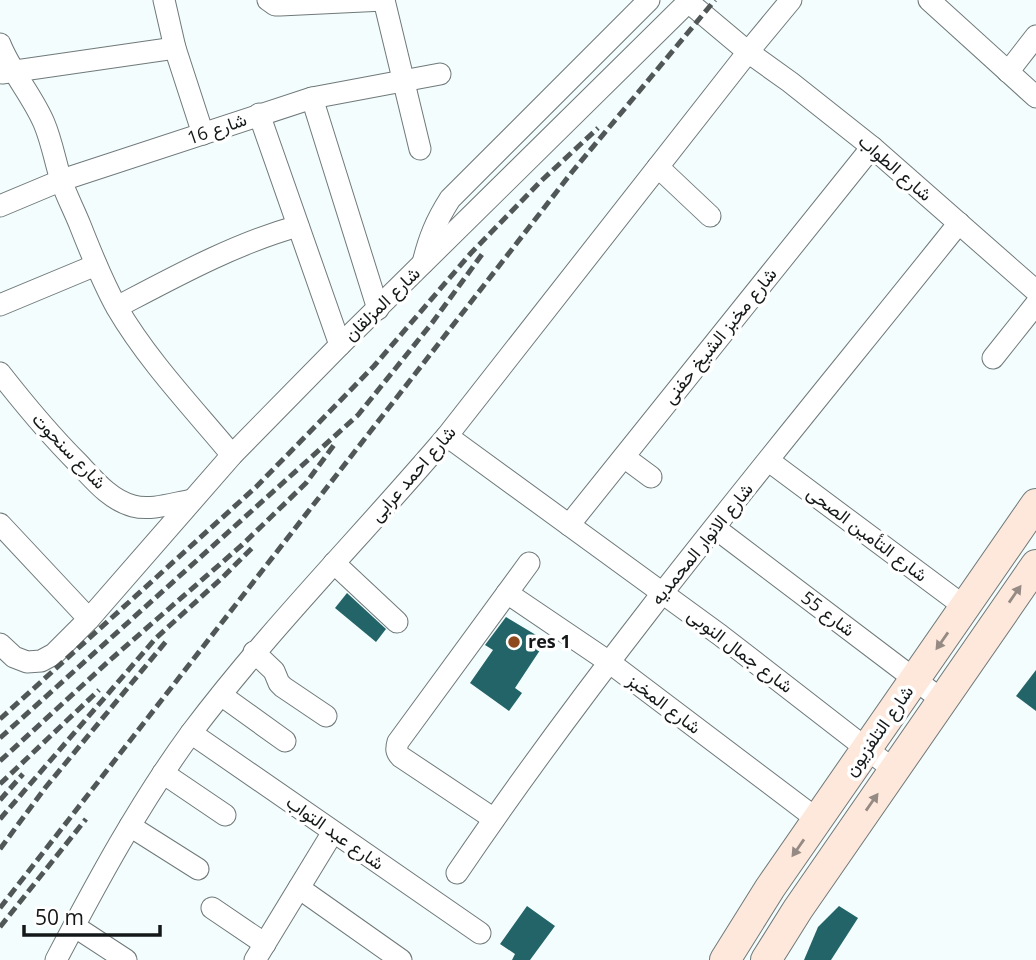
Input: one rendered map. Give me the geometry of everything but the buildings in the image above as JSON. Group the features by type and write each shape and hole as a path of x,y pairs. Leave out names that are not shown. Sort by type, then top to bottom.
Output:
{"main road":[{"name":"شارع التلفزيون","path":"725,960 770,888 1036,504"},
{"name":"شارع التلفزيون","path":"766,960 798,909 1036,565"},
{"path":"770,888 798,909"}],"street":[{"path":"164,0 175,48 203,134"},
{"path":"268,0 275,5 384,0 420,149"},
{"path":"423,265 437,219 450,199 649,0"},
{"name":"شارع احمد عرابى","path":"56,960 130,826 191,733 254,652 447,436 791,0"},
{"path":"929,0 1036,97"},
{"name":"شارع المزلقان","path":"0,644 14,657 27,662 41,661 54,654 89,619 232,456 340,345 688,1"},
{"name":"شارع الطواب","path":"688,1 748,52 872,146 1036,291"},
{"path":"1008,72 1036,36"},
{"path":"0,44 6,72 30,96 44,123 62,180 96,265 117,307 153,360 232,456"},
{"path":"6,72 175,48"},
{"name":"شارع 16","path":"0,206 62,180 312,98 440,74"},
{"path":"312,98 378,309"},
{"path":"260,114 340,345"},
{"name":"شارع مخبز الشيخ حفنى","path":"569,525 872,146"},
{"path":"658,167 710,216"},
{"name":"شارع الانوار المحمديه","path":"457,873 609,662 959,223"},
{"path":"117,307 221,254 272,233 298,226"},
{"path":"0,305 96,265"},
{"path":"993,358 1036,304"},
{"name":"شارع سنحوت","path":"0,373 59,444 114,497 134,506 158,506 192,500"},
{"name":"شارع جمال النوبى","path":"447,436 720,635 894,769"},
{"path":"624,457 651,477"},
{"name":"شارع التأمين الصحى","path":"769,461 965,607"},
{"path":"0,524 89,619"},
{"name":"شارع 55","path":"715,528 942,700"},
{"path":"1012,540 1036,559"},
{"path":"494,819 401,757 396,748 528,563"},
{"path":"334,564 397,622"},
{"name":"شارع المخبز","path":"506,593 609,662 818,820"},
{"path":"254,652 274,671 283,687 326,716"},
{"path":"221,695 285,741"},
{"name":"شارع عبد التواب","path":"191,733 480,933"},
{"path":"163,773 225,815"},
{"path":"130,826 198,870"},
{"path":"212,908 261,955 333,832"},
{"path":"299,888 401,960"},
{"path":"74,926 126,960"}],"railway":[{"path":"0,908 572,172 715,0"},
{"path":"0,719 256,487 374,366 471,253 540,182 598,128"},
{"path":"0,738 358,415 432,323 483,253"},
{"path":"0,761 110,660 242,545 306,483 334,445"},
{"path":"0,819 156,638 252,548"},
{"path":"0,849 45,788 168,639"},
{"path":"0,784 99,690"},
{"path":"0,800 23,774"},
{"path":"0,927 86,819"}],"place":[{"name":"res 1","path":"514,642"}]}
